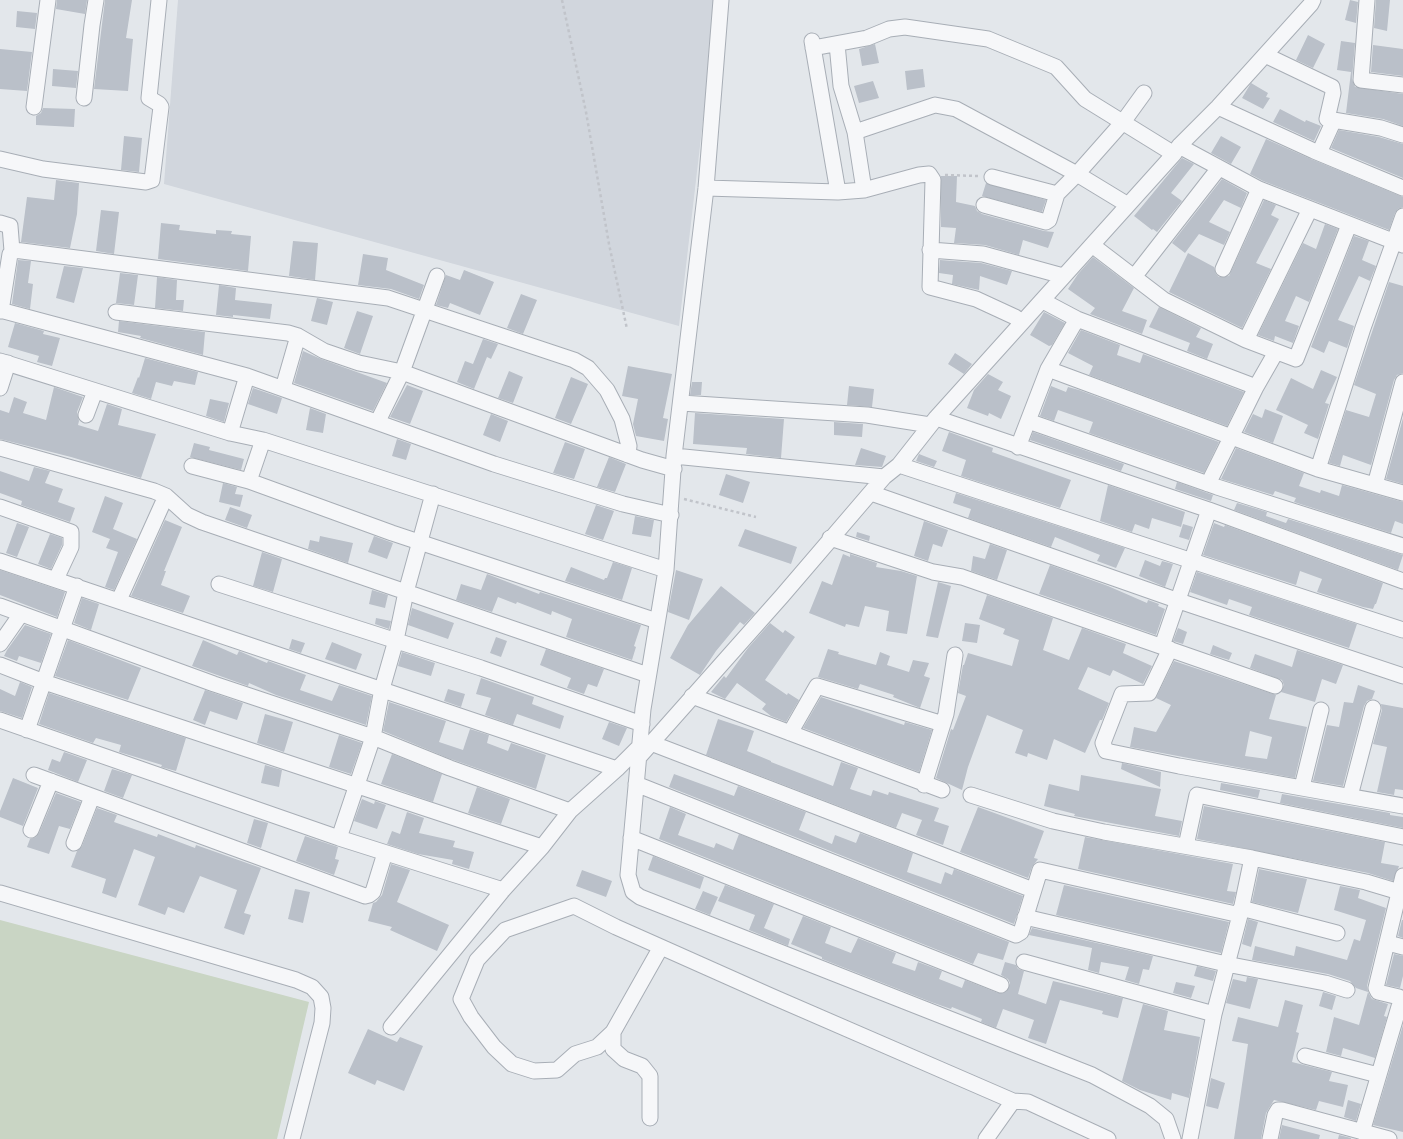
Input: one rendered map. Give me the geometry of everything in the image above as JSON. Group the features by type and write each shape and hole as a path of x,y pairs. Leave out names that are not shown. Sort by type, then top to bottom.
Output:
{"street":[{"path":"34,107 48,0"},
{"path":"84,98 96,0"},
{"path":"0,159 43,169 146,182 152,180 161,107 149,98 159,0"},
{"path":"721,0 706,188 674,463 666,570 648,675 642,724 643,748 636,784 628,875 633,892 640,897 1092,1075 1150,1106 1166,1119 1173,1139"},
{"path":"391,1027 502,890 542,847 570,811 643,748 692,696 782,596 830,538 884,477 899,465 933,422 1022,322 1043,301 1063,276 1176,150 1218,107 1313,0"},
{"path":"1367,0 1360,80 1403,85"},
{"path":"838,192 813,45 837,44 867,38 889,29 905,27 923,28 988,39 1056,67 1085,99 1123,122 1176,150 1219,168 1259,189 1398,244"},
{"path":"837,44 840,86 855,132 864,190"},
{"path":"1265,55 1332,87 1333,93 1327,118 1381,128 1403,135"},
{"path":"984,205 1046,222 1049,220 1057,194 1077,174 1123,122 1144,93"},
{"path":"855,132 935,105 956,109 1077,174 1128,205"},
{"path":"1218,107 1319,153 1403,188"},
{"path":"1319,153 1334,120"},
{"path":"1134,277 1219,168"},
{"path":"706,188 838,192 864,190 919,175 931,175 929,285 931,289 950,291 976,298 1022,322"},
{"path":"992,177 1057,194"},
{"path":"1223,269 1259,189"},
{"path":"1246,340 1310,209"},
{"path":"1318,469 1363,328 1398,244 1403,216"},
{"path":"0,223 10,226 12,251 10,254 0,311 247,376 378,421 494,464 623,504 670,515"},
{"path":"1092,245 1164,300 1246,340 1296,359 1349,225"},
{"path":"930,250 983,254 1063,276"},
{"path":"12,251 388,298 574,360 588,368 607,390 622,419 629,446 628,454"},
{"path":"378,421 402,372 437,276"},
{"path":"1043,301 1077,319 1256,387"},
{"path":"116,312 288,333 298,336 324,350 359,363 402,372 628,454 674,463 884,477"},
{"path":"1018,447 1048,369 1077,319"},
{"path":"284,388 298,336"},
{"path":"1208,484 1256,387 1276,352"},
{"path":"0,388 4,362 230,433 263,440 666,570"},
{"path":"1048,369 1318,469 1375,486 1403,492"},
{"path":"230,433 247,376"},
{"path":"1375,486 1403,382"},
{"path":"86,415 94,391"},
{"path":"681,403 867,415 933,422 1018,447 1209,510 1403,581"},
{"path":"1028,421 1208,484 1403,546"},
{"path":"249,482 263,440"},
{"path":"0,448 154,491 166,496 187,516 202,522 648,675"},
{"path":"899,465 1403,630"},
{"path":"192,466 249,482 419,542 658,621"},
{"path":"871,492 1179,601 1403,676"},
{"path":"339,838 373,737 382,689 396,640 406,592 419,542 433,494"},
{"path":"119,600 166,496"},
{"path":"0,506 71,532 71,547 56,579"},
{"path":"1209,510 1179,601 1166,648 1149,693 1122,694 1103,743 1106,751 1179,766 1403,806"},
{"path":"830,538 933,572 962,577 1275,686"},
{"path":"0,561 617,769"},
{"path":"219,584 396,640 642,724"},
{"path":"27,730 77,586"},
{"path":"0,606 62,630 373,737 450,768 570,811"},
{"path":"0,644 21,614"},
{"path":"924,785 943,724 955,655"},
{"path":"0,664 44,682 542,847"},
{"path":"790,733 817,686 943,724"},
{"path":"692,696 924,785 942,790"},
{"path":"1350,796 1373,708"},
{"path":"1302,787 1321,710"},
{"path":"0,720 339,838 502,890"},
{"path":"643,748 1033,890"},
{"path":"34,775 365,896 373,892 385,853"},
{"path":"31,830 51,781"},
{"path":"636,784 1013,934 1019,934 1021,932 1040,870 1337,933"},
{"path":"1186,846 1197,794 1403,837"},
{"path":"970,795 1053,821 1104,832 1252,858 1366,882 1401,893"},
{"path":"74,843 92,797"},
{"path":"631,838 1001,984"},
{"path":"1190,1139 1214,1014 1252,858"},
{"path":"1362,1132 1401,1000 1399,997 1376,990 1401,893 1403,876"},
{"path":"0,893 296,980 312,987 321,997 323,1008 322,1023 292,1139"},
{"path":"661,947 613,1032 597,1047 575,1054 557,1070 534,1071 512,1064 494,1047 471,1017 461,999 477,960 505,930 574,906 616,927 1014,1102 1028,1102 1108,1139"},
{"path":"1025,917 1226,964 1348,990"},
{"path":"1388,943 1403,947"},
{"path":"1024,962 1214,1014"},
{"path":"613,1032 613,1049 624,1059 642,1066 650,1076 650,1118"},
{"path":"1305,1056 1378,1076"},
{"path":"986,1139 1014,1102"},
{"path":"1270,1139 1275,1115 1278,1110 1389,1139"}],"path":[{"path":"562,0 586,112 609,244 627,329"},
{"path":"931,175 961,174 992,177"},
{"path":"672,496 756,517"}],"shaded area":[{"path":"178,0 717,0 679,326 164,184"}],"green space":[{"path":"0,920 309,1002 277,1139 0,1139"}],"building":[{"path":"57,0 87,0 85,14 56,9"},
{"path":"105,0 132,0 126,38 133,39 128,91 94,89"},
{"path":"1350,0 1358,2 1356,23 1345,20"},
{"path":"1376,0 1390,0 1387,31 1374,28"},
{"path":"17,11 37,13 35,29 16,27"},
{"path":"1308,35 1325,44 1313,68 1296,60"},
{"path":"1341,41 1355,43 1352,79 1355,87 1403,94 1403,126 1383,119 1346,113 1351,72 1337,70"},
{"path":"875,44 879,63 862,66 859,49"},
{"path":"1373,45 1403,49 1403,76 1371,72"},
{"path":"0,49 32,52 27,91 0,89"},
{"path":"53,69 78,71 76,88 52,86"},
{"path":"923,69 925,87 907,90 905,71"},
{"path":"873,81 879,98 859,103 854,86"},
{"path":"1251,83 1268,93 1266,97 1270,98 1263,109 1242,98"},
{"path":"43,108 75,109 74,127 36,125 36,116 41,113"},
{"path":"1280,109 1305,122 1306,120 1321,126 1314,141 1273,122"},
{"path":"1339,130 1379,137 1403,144 1403,178 1331,148"},
{"path":"124,136 142,138 139,172 121,170"},
{"path":"1221,136 1241,147 1231,164 1211,153"},
{"path":"1266,139 1403,197 1403,207 1398,209 1395,213 1389,230 1263,181 1250,174"},
{"path":"1182,158 1194,164 1171,193 1182,201 1157,232 1153,229 1152,230 1134,216"},
{"path":"941,176 957,176 956,202 975,206 977,211 982,214 1044,231 1054,232 1048,248 1023,240 1019,255 985,245 954,243 956,228 941,227"},
{"path":"1222,179 1247,193 1241,208 1224,200 1209,222 1230,232 1224,245 1199,234 1185,253 1172,243"},
{"path":"56,180 79,183 77,214 70,248 21,242 27,197 54,200"},
{"path":"986,183 1046,200 1042,212 982,196"},
{"path":"1264,200 1276,205 1271,215 1279,219 1256,263 1271,269 1242,328 1169,292 1188,253 1214,267 1216,274 1219,277 1229,276"},
{"path":"101,210 119,212 114,254 96,251"},
{"path":"161,223 180,225 179,230 216,234 216,230 232,231 231,234 251,236 248,271 158,259"},
{"path":"1325,224 1338,229 1309,302 1296,296 1285,321 1299,326 1293,343 1275,336 1274,341 1258,335 1303,243 1316,249"},
{"path":"1354,236 1369,241 1362,260 1376,266 1370,281 1359,276 1338,320 1354,326 1347,348 1329,341 1324,353 1311,347"},
{"path":"293,241 318,243 315,280 289,276"},
{"path":"363,254 388,258 386,270 424,285 419,299 391,289 358,285"},
{"path":"1093,257 1134,288 1122,311 1147,320 1142,334 1090,314 1095,308 1068,289 1078,274"},
{"path":"18,260 31,261 28,283 33,284 30,309 12,304"},
{"path":"940,260 981,263 1012,271 1007,285 980,276 979,290 952,284 953,275 939,273"},
{"path":"64,266 83,268 74,303 56,298"},
{"path":"464,270 494,282 480,315 450,303 448,308 436,305 446,275 460,280"},
{"path":"120,273 138,275 134,305 116,303"},
{"path":"157,277 177,280 176,300 184,300 183,311 155,308"},
{"path":"1389,282 1403,286 1403,373 1397,375 1394,380 1371,465 1343,455 1340,466 1329,463 1346,410 1369,417 1376,394 1354,385"},
{"path":"219,285 236,288 235,300 272,304 270,319 233,315 233,317 216,315"},
{"path":"521,294 537,300 523,334 507,328"},
{"path":"317,298 333,302 327,325 311,321"},
{"path":"1159,307 1201,328 1196,337 1213,344 1207,359 1187,351 1190,343 1149,327"},
{"path":"357,311 373,316 360,354 344,348"},
{"path":"1044,312 1065,323 1052,345 1049,346 1030,335"},
{"path":"119,321 205,332 203,355 140,338 141,336 118,332"},
{"path":"15,323 44,331 43,334 60,338 52,366 37,362 39,356 8,347"},
{"path":"1081,330 1120,345 1117,355 1140,363 1143,354 1244,392 1227,426 1089,375 1093,366 1068,353"},
{"path":"483,339 498,344 491,359 487,357 474,389 457,382 465,361 473,364"},
{"path":"303,351 387,383 373,411 294,383"},
{"path":"955,353 972,364 964,374 948,364"},
{"path":"145,358 198,372 195,385 174,381 172,386 156,382 151,399 132,393 138,377 139,378"},
{"path":"628,366 672,374 663,418 668,419 664,441 636,436 633,424 638,399 622,396"},
{"path":"1321,370 1337,377 1325,403 1329,404 1318,439 1304,433 1308,425 1276,410 1291,378 1313,389"},
{"path":"509,371 523,377 513,403 498,398"},
{"path":"988,374 1003,382 998,390 1011,396 1001,419 989,413 988,416 967,408 974,390"},
{"path":"571,377 588,384 571,424 555,418"},
{"path":"692,382 702,382 701,395 690,395"},
{"path":"407,385 423,391 410,424 390,417"},
{"path":"849,386 874,389 872,407 847,405"},
{"path":"1051,386 1066,392 1068,387 1079,390 1219,442 1204,473 1089,433 1093,422 1058,410 1054,421 1040,416"},
{"path":"54,387 83,397 77,412 79,421 78,425 98,431 107,404 122,409 118,425 156,434 141,478 71,457 0,439 0,410 9,413 14,397 27,402 23,413 46,420"},
{"path":"253,388 282,398 277,414 248,404"},
{"path":"210,399 229,403 224,422 206,416"},
{"path":"310,408 326,414 323,433 306,430"},
{"path":"1265,409 1283,416 1273,443 1244,432 1253,414 1262,418"},
{"path":"695,413 784,419 781,458 746,454 747,448 693,444"},
{"path":"491,414 508,421 500,442 483,435"},
{"path":"1403,418 1403,484 1386,479"},
{"path":"834,422 863,424 862,437 834,435"},
{"path":"949,432 993,448 992,452 1071,480 1060,508 961,476 966,460 942,451"},
{"path":"1033,432 1124,464 1121,471 1030,440"},
{"path":"397,439 411,444 406,460 392,456"},
{"path":"565,442 585,449 574,479 553,473"},
{"path":"194,443 210,447 209,450 244,459 241,470 190,457"},
{"path":"861,448 886,456 882,467 855,465"},
{"path":"1236,448 1304,473 1299,486 1320,493 1321,490 1339,496 1342,485 1403,502 1403,524 1395,521 1391,533 1294,502 1296,498 1275,491 1273,495 1221,479"},
{"path":"919,454 937,461 934,467 916,461"},
{"path":"609,457 626,464 615,492 597,487"},
{"path":"34,467 50,471 45,483 63,489 58,502 75,508 70,522 21,505 22,501 0,493 0,471 29,481"},
{"path":"726,474 750,482 743,503 719,495"},
{"path":"1177,482 1213,495 1211,501 1175,489"},
{"path":"223,483 237,487 235,494 243,495 240,507 219,502"},
{"path":"1108,485 1185,512 1181,527 1152,518 1149,529 1135,524 1132,532 1100,521"},
{"path":"956,493 1125,548 1116,568 1097,561 1100,555 1055,537 1051,547 968,518 971,509 953,503"},
{"path":"105,496 123,503 113,529 137,539 114,590 105,587 118,552 106,548 110,539 92,532"},
{"path":"1237,503 1267,512 1266,516 1286,523 1288,519 1403,555 1398,570 1234,510"},
{"path":"596,505 614,511 603,540 585,534"},
{"path":"230,507 252,515 247,528 225,520"},
{"path":"635,516 654,520 651,537 632,534"},
{"path":"165,520 182,527 164,571 166,571 161,585 190,596 183,613 131,596"},
{"path":"924,521 948,530 942,547 933,544 928,561 914,556"},
{"path":"17,523 29,527 17,557 6,553"},
{"path":"1214,523 1224,527 1225,525 1383,583 1376,604 1373,609 1363,607 1317,592 1322,579 1300,571 1296,585 1203,555"},
{"path":"1183,524 1193,527 1189,540 1179,537"},
{"path":"745,529 797,547 791,564 738,546"},
{"path":"857,532 870,536 869,541 856,537"},
{"path":"50,534 62,538 62,545 51,569 38,564"},
{"path":"320,536 353,543 348,563 308,549 310,540 319,542"},
{"path":"374,536 393,543 387,559 368,552"},
{"path":"990,544 1007,550 997,580 971,571 973,556 985,559"},
{"path":"262,552 282,559 273,592 253,586"},
{"path":"843,554 850,557 850,554 877,563 876,567 901,571 917,576 907,634 886,631 889,611 865,606 859,627 846,624 845,627 809,613 822,581 832,585"},
{"path":"1145,560 1160,566 1162,561 1173,564 1165,587 1139,576"},
{"path":"613,562 632,568 622,600 565,581 571,567 604,580 607,578"},
{"path":"1050,565 1108,586 1147,603 1148,600 1159,604 1158,606 1165,609 1156,635 1039,594"},
{"path":"0,570 65,592 57,617 0,595"},
{"path":"676,570 703,579 689,620 668,612"},
{"path":"1197,572 1357,624 1349,648 1249,615 1252,607 1229,599 1227,605 1190,592"},
{"path":"487,574 539,594 540,592 641,625 634,646 636,647 632,660 566,637 572,619 552,611 551,615 517,602 516,604 498,597 492,612 456,600 461,584 481,590"},
{"path":"938,582 951,586 938,638 926,636"},
{"path":"721,586 755,613 744,625 740,622 716,651 700,675 670,658 688,625"},
{"path":"372,590 388,595 385,608 369,604"},
{"path":"987,595 1053,618 1043,650 1069,660 1082,628 1126,644 1123,653 1152,666 1143,684 1113,670 1110,676 1088,667 1078,689 1109,703 1085,753 1054,739 1047,760 1028,753 1027,757 1015,753 1023,730 987,715 968,767 962,790 936,778 951,729 953,730 966,696 958,693 963,665 968,653 1012,666 1019,640 1003,634 1005,629 979,619"},
{"path":"82,598 99,604 91,630 74,623"},
{"path":"412,608 454,623 448,639 408,625"},
{"path":"376,618 391,621 389,629 375,624"},
{"path":"770,623 783,633 785,630 795,637 765,680 787,695 788,693 799,700 786,722 771,716 762,709 766,704 737,683 725,699 711,692 724,676 726,678 748,648"},
{"path":"965,623 980,625 977,643 962,641"},
{"path":"25,625 51,634 41,663 19,656 17,661 4,656"},
{"path":"1178,628 1187,632 1183,644 1173,641"},
{"path":"496,637 507,641 501,657 490,653"},
{"path":"292,639 305,643 301,653 289,649"},
{"path":"68,640 141,668 128,700 55,676"},
{"path":"203,640 237,655 239,651 267,663 268,661 306,675 300,690 332,701 339,685 372,696 366,725 276,695 249,683 248,686 192,666"},
{"path":"332,642 362,654 356,670 325,659"},
{"path":"1213,645 1232,653 1229,660 1210,654"},
{"path":"546,649 604,669 597,687 588,684 584,694 567,688 571,678 540,665"},
{"path":"828,649 839,652 838,654 876,665 880,652 890,656 887,665 909,672 913,660 929,663 924,676 930,678 920,708 893,697 894,695 860,684 858,689 818,677"},
{"path":"1297,650 1343,665 1336,684 1322,679 1315,702 1281,692 1284,685 1282,680 1250,668 1255,654 1292,667"},
{"path":"402,652 435,663 431,676 398,666"},
{"path":"1174,661 1276,695 1269,719 1307,727 1295,778 1130,747 1134,727 1156,732 1171,705 1156,698","holes":["1250,731 1272,737 1267,759 1245,756"]},
{"path":"481,678 534,697 532,704 564,716 560,729 517,714 513,725 485,715 491,698 476,694"},
{"path":"20,682 32,687 22,718 0,711 0,689 15,696"},
{"path":"1358,685 1375,691 1372,699 1367,701 1364,706 1343,786 1313,781 1327,725 1339,727 1344,702 1353,703"},
{"path":"448,689 465,694 461,707 444,701"},
{"path":"205,690 243,703 237,720 210,711 205,725 193,720"},
{"path":"49,693 186,738 176,771 161,767 162,765 119,752 121,745 96,738 93,743 39,724"},
{"path":"821,697 904,725 905,722 932,730 919,772 803,728"},
{"path":"389,702 446,721 439,742 463,750 470,729 489,735 487,743 508,751 511,743 546,755 536,789 448,758 383,731"},
{"path":"1381,704 1403,708 1403,790 1395,789 1394,795 1377,792 1387,747 1373,744 1382,710"},
{"path":"265,714 293,722 284,752 257,743"},
{"path":"718,719 754,731 747,751 771,762 833,786 841,762 858,768 850,789 871,796 873,790 888,795 889,792 939,808 934,821 949,826 943,845 916,835 922,820 902,813 896,828 706,755"},
{"path":"609,722 627,728 619,746 602,739"},
{"path":"339,735 362,743 351,774 329,767"},
{"path":"64,752 87,760 78,782 48,770 52,759 60,762"},
{"path":"392,754 442,774 433,802 381,784"},
{"path":"1122,763 1161,772 1160,787 1121,769"},
{"path":"265,765 282,770 279,787 261,783"},
{"path":"112,769 132,775 123,798 104,791"},
{"path":"674,774 734,796 738,786 806,812 799,830 832,844 835,835 856,843 860,833 913,853 907,872 941,884 945,872 952,875 954,869 1023,896 1014,924 669,787"},
{"path":"1081,775 1161,789 1155,816 1182,821 1179,836 1074,816 1075,814 1044,806 1049,784 1079,791"},
{"path":"13,778 38,788 23,826 0,817 0,811"},
{"path":"1221,783 1260,790 1258,798 1220,790"},
{"path":"477,787 510,799 501,824 468,813"},
{"path":"56,793 81,802 70,829 59,826 49,854 27,847 30,839 36,837 39,833"},
{"path":"1282,794 1390,813 1390,815 1403,817 1403,828 1280,803"},
{"path":"362,799 374,804 375,801 386,805 377,829 354,821"},
{"path":"1204,806 1385,842 1381,863 1399,866 1393,881 1368,873 1197,839"},
{"path":"670,807 686,814 678,835 714,848 716,843 733,850 739,834 1009,942 1003,960 978,953 973,964 659,839"},
{"path":"978,807 1044,831 1034,858 1038,859 1032,867 1028,878 960,852"},
{"path":"97,808 117,815 114,822 157,837 158,834 195,848 196,845 261,868 244,913 251,915 244,935 224,928 237,890 200,876 184,913 168,907 165,915 138,905 155,857 134,849 116,898 102,893 106,879 71,867 77,851 82,846"},
{"path":"407,812 424,818 419,833 455,841 453,847 474,852 469,869 452,864 453,860 418,854 387,844 392,831 400,834"},
{"path":"254,819 268,823 261,848 247,843"},
{"path":"305,836 338,847 335,859 339,860 334,875 296,861"},
{"path":"1085,837 1233,864 1227,891 1236,892 1233,904 1078,869"},
{"path":"653,856 704,877 700,889 648,870"},
{"path":"391,864 410,870 397,902 449,925 437,951 390,930 392,927 368,921 373,903 376,902 382,895"},
{"path":"1259,869 1307,879 1298,913 1252,902"},
{"path":"582,870 612,881 606,897 576,886"},
{"path":"725,885 774,904 764,928 790,939 788,946 749,930 755,915 718,901"},
{"path":"1064,885 1229,922 1221,953 1056,915"},
{"path":"1340,886 1360,890 1358,898 1386,908 1367,986 1368,992 1356,988 1350,981 1328,974 1252,960 1255,946 1294,956 1296,946 1347,960 1354,939 1360,941 1366,920 1334,910"},
{"path":"295,889 310,892 303,923 288,919"},
{"path":"703,891 718,897 710,915 695,909"},
{"path":"803,916 831,927 825,943 851,953 858,938 896,953 892,963 915,971 918,962 942,971 939,979 962,988 965,980 998,993 1006,992 1010,983 1008,979 1001,975 1005,962 1016,965 1018,969 1024,971 1018,994 1046,1004 1053,981 1123,998 1118,1018 1102,1014 1103,1011 1060,1000 1046,1044 1028,1038 1034,1020 1003,1009 996,1028 981,1022 982,1019 952,1007 951,1009 931,1002 822,959 822,957 791,944"},
{"path":"1248,919 1258,922 1251,947 1242,944"},
{"path":"1403,920 1403,938 1398,936"},
{"path":"1032,928 1153,956 1149,970 1143,969 1139,984 1125,980 1129,967 1101,962 1099,973 1088,970 1092,948 1029,935"},
{"path":"1394,954 1403,956 1403,976 1400,988 1386,985"},
{"path":"1197,966 1216,971 1213,981 1194,976"},
{"path":"1247,977 1258,979 1250,1009 1226,1003 1233,979 1246,982"},
{"path":"1176,982 1195,986 1191,998 1173,993"},
{"path":"1323,992 1336,996 1332,1010 1319,1006"},
{"path":"1368,992 1372,999 1388,1004 1384,1016 1387,1017 1375,1058 1343,1048 1341,1056 1326,1052 1334,1017 1359,1025"},
{"path":"1285,1000 1303,1005 1296,1032 1299,1033 1292,1062 1332,1072 1329,1081 1348,1085 1343,1107 1319,1101 1316,1110 1274,1100 1266,1113 1261,1139 1234,1139 1248,1044 1232,1041 1238,1017 1278,1027"},
{"path":"1143,1004 1168,1011 1164,1030 1200,1037 1189,1098 1172,1093 1171,1100 1140,1090 1122,1081"},
{"path":"1403,1025 1403,1132 1373,1125"},
{"path":"368,1029 397,1042 400,1037 423,1046 404,1091 377,1080 375,1085 348,1073"},
{"path":"1211,1078 1225,1083 1218,1109 1206,1106"},
{"path":"1348,1100 1361,1104 1356,1121 1344,1117"},
{"path":"1282,1125 1320,1135 1319,1139 1279,1139"},
{"path":"1339,1135 1351,1138 1351,1139 1338,1139"}]}
